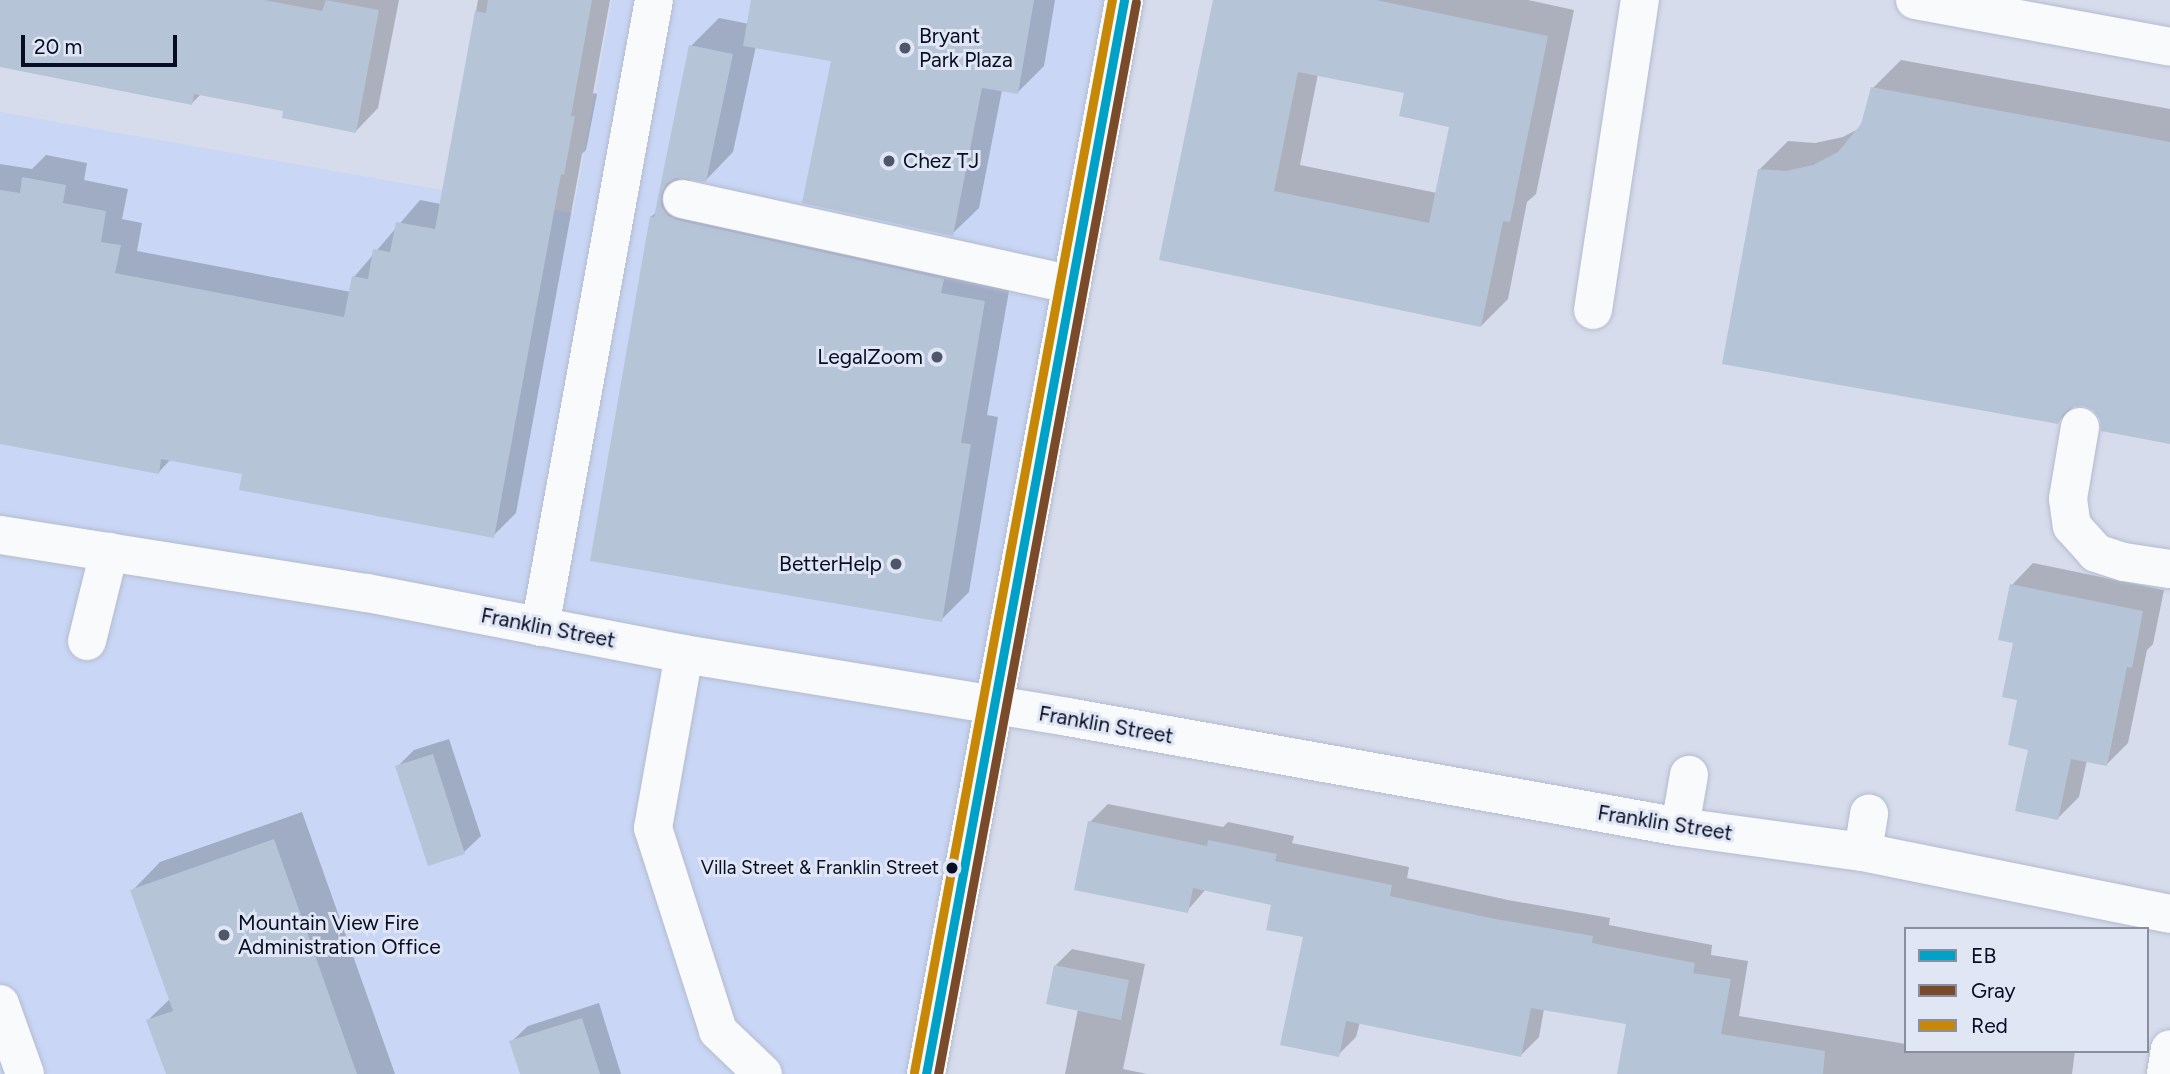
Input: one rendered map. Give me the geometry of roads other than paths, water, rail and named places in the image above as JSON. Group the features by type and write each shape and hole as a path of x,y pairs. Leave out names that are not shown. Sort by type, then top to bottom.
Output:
{"street":[{"path":"540,627 654,0"},
{"path":"926,1074 1125,0"},
{"path":"1593,310 1640,0"},
{"path":"1915,0 2170,47"},
{"path":"682,199 1072,285"},
{"path":"2080,428 2068,499 2072,526 2096,553 2124,562 2170,569"},
{"name":"Franklin Street","path":"0,535 367,593 684,654 1680,827 1863,852 2170,914"},
{"path":"87,641 109,552"},
{"path":"684,654 653,828 718,1031 763,1074"},
{"path":"1680,827 1689,775"},
{"path":"1863,852 1869,813"},
{"path":"0,1004 25,1074"},
{"path":"2166,1074 2170,1049"}],"place":[{"name":"Bryant Park Plaza","path":"905,48"},
{"name":"Chez TJ","path":"889,161"},
{"name":"LegalZoom","path":"937,357"},
{"name":"BetterHelp","path":"896,564"},
{"name":"Villa Street & Franklin Street","path":"952,868"},
{"name":"Mountain View Fire Administration Office","path":"224,935"}]}
